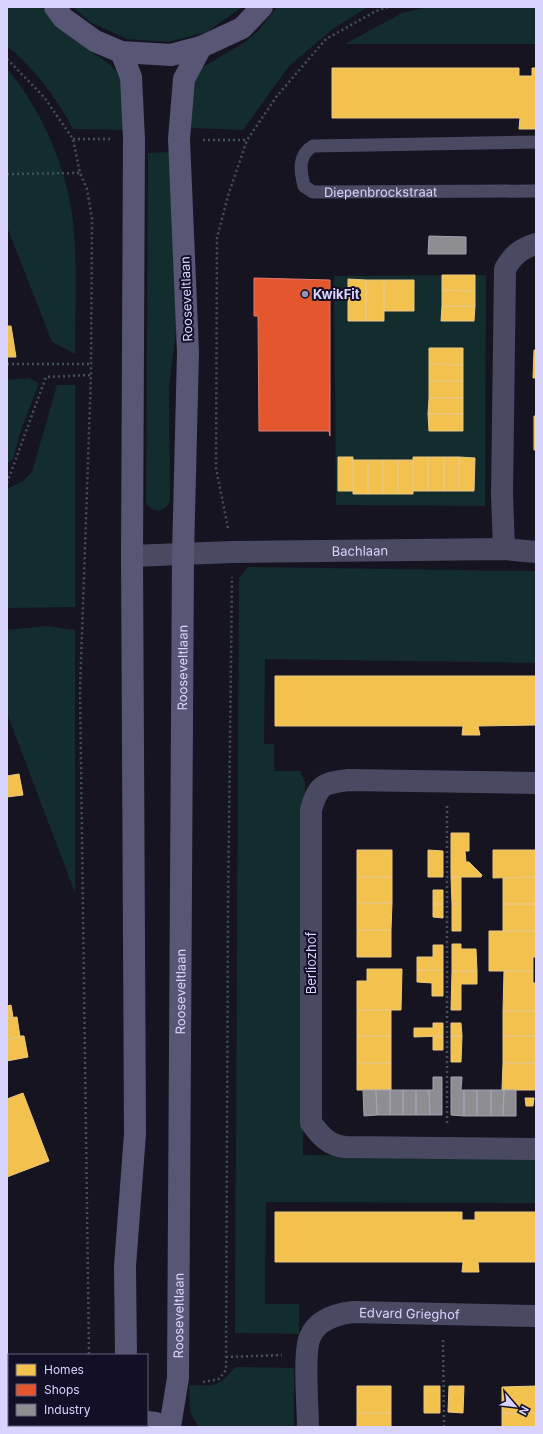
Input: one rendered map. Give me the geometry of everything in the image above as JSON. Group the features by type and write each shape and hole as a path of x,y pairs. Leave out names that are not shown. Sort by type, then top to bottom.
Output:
{"main road":[{"path":"55,7 63,18 95,41 121,52 171,55 201,46 242,28 262,7"},
{"name":"Rooseveltlaan","path":"170,1427 178,1378 183,555 188,352 179,139 184,79 201,46"},
{"path":"121,52 131,77 134,139 132,556 135,1134 125,1266 126,1354"},
{"path":"148,1422 156,1423 164,1427"}],"street":[{"path":"504,549 502,495 505,269 512,255 536,244"},
{"name":"Bachlaan","path":"183,555 232,552 504,549 536,552"},
{"path":"132,556 183,555"},
{"name":"Berliozhof","path":"536,783 349,780 330,782 316,792 310,810 312,1123 322,1137 334,1146 345,1148 536,1149"},
{"name":"Edvard Grieghof","path":"308,1427 307,1354 310,1337 322,1322 338,1314 353,1312 536,1316"}],"lane":[{"name":"Diepenbrockstraat","path":"536,142 314,146 306,151 302,161 301,176 304,186 313,192 536,191"}],"path":[{"path":"307,1354 226,1356 228,915 232,552 216,468 217,238 228,196 247,140 277,96 326,39 376,11 389,7"},
{"path":"7,58 44,97 73,140 80,173 87,189 92,219 91,375 80,691 89,1354"},
{"path":"7,174 80,173"},
{"path":"7,364 91,364"},
{"path":"7,483 46,377 91,375"},
{"path":"447,1148 448,782"},
{"path":"443,1314 444,1427"}],"green space":[{"path":"7,7 42,7 56,24 84,47 112,66 120,77 122,84 125,101 126,130 73,129 44,84 27,64 7,46"},
{"path":"73,7 242,7 207,32 168,42 127,39 90,22"},
{"path":"277,7 368,7 334,28 289,66 243,130 190,128 194,82 201,68 245,42 258,31"},
{"path":"427,7 536,7 536,44 345,44 402,13"},
{"path":"7,69 30,100 40,118 57,157 69,195 75,249 75,354 52,342 7,227"},
{"path":"171,152 177,323 169,387 170,501 165,508 159,511 152,509 146,503 148,153"},
{"path":"486,275 485,506 336,505 334,276"},
{"path":"29,378 39,383 20,433 13,459 7,464 7,380"},
{"path":"57,385 75,385 75,607 7,608 7,489 23,481 32,472"},
{"path":"248,567 536,571 536,663 265,659 264,744 274,744 274,771 300,771 305,782 303,1155 536,1156 536,1203 266,1202 265,1304 299,1304 299,1334 235,1333 239,578"},
{"path":"46,626 75,630 75,893 7,713 7,630"},
{"path":"235,1367 294,1368 294,1427 198,1427 190,1412 189,1385 205,1386 215,1384 224,1379"}],"building: Homes":[{"path":"332,68 519,68 519,76 532,76 532,68 536,68 536,129 519,129 520,118 332,118"},
{"path":"442,275 475,275 475,291 442,290"},
{"path":"348,279 366,280 366,321 348,321"},
{"path":"366,280 384,280 384,321 366,321"},
{"path":"384,280 414,280 414,311 384,311"},
{"path":"442,290 475,291 475,306 442,306"},
{"path":"442,306 475,306 474,321 441,321"},
{"path":"7,326 11,326 16,357 7,357"},
{"path":"429,348 463,348 463,365 429,364"},
{"path":"534,350 536,350 536,378 533,378"},
{"path":"429,364 463,365 463,381 429,381"},
{"path":"429,381 463,381 463,398 429,398"},
{"path":"429,398 463,398 463,414 428,414"},
{"path":"428,414 463,414 463,431 429,431"},
{"path":"534,416 536,416 536,450 534,450"},
{"path":"338,457 353,457 353,491 338,491"},
{"path":"413,457 428,457 428,491 413,491"},
{"path":"428,457 444,457 444,491 428,491"},
{"path":"444,457 459,457 459,491 444,491"},
{"path":"459,457 475,458 474,491 459,491"},
{"path":"353,460 368,460 368,494 353,494"},
{"path":"368,460 383,460 383,494 368,494"},
{"path":"383,460 398,460 398,494 383,494"},
{"path":"398,460 413,460 413,494 398,494"},
{"path":"275,676 536,676 536,725 478,726 480,735 462,735 463,726 275,726"},
{"path":"19,774 23,795 7,797 7,776"},
{"path":"451,833 469,833 469,851 465,851 466,862 469,862 482,875 481,877 451,877"},
{"path":"357,850 392,850 392,877 357,877"},
{"path":"428,850 443,851 443,877 428,877"},
{"path":"493,850 536,850 536,877 493,878"},
{"path":"357,877 392,877 392,903 357,903"},
{"path":"451,877 461,877 461,904 452,904"},
{"path":"536,877 536,904 503,904 503,878"},
{"path":"433,890 443,890 443,904 433,904"},
{"path":"357,903 392,903 391,930 357,930"},
{"path":"433,904 443,904 443,918 433,917"},
{"path":"452,904 461,904 461,931 452,931"},
{"path":"503,904 536,904 536,931 503,931"},
{"path":"357,930 391,930 391,957 357,957"},
{"path":"489,931 536,931 536,957 533,957 533,971 489,971"},
{"path":"452,944 461,944 461,949 476,949 477,971 452,971"},
{"path":"433,945 443,945 443,970 417,970 417,957 433,957"},
{"path":"367,969 402,969 401,1010 357,1010 357,981 367,981"},
{"path":"417,970 443,970 443,996 432,996 432,983 417,982"},
{"path":"452,971 477,971 477,984 461,984 461,1010 451,1010"},
{"path":"504,971 533,971 533,983 536,983 536,1011 503,1011"},
{"path":"11,1005 13,1017 7,1018 7,1006"},
{"path":"357,1010 391,1010 391,1036 357,1036"},
{"path":"503,1011 536,1011 536,1036 503,1036"},
{"path":"17,1017 20,1037 7,1040 7,1018"},
{"path":"433,1023 443,1023 443,1036 414,1037 414,1028 433,1028"},
{"path":"451,1023 461,1023 462,1036 451,1036"},
{"path":"24,1036 28,1057 7,1061 7,1040"},
{"path":"357,1036 391,1036 391,1063 357,1063"},
{"path":"433,1036 443,1036 443,1050 433,1050"},
{"path":"451,1036 462,1036 461,1062 451,1062"},
{"path":"503,1036 536,1036 536,1063 503,1063"},
{"path":"357,1063 391,1063 391,1090 357,1090"},
{"path":"503,1063 536,1063 536,1090 502,1090"},
{"path":"23,1093 49,1161 7,1177 7,1099"},
{"path":"525,1098 534,1098 533,1106 526,1106"},
{"path":"275,1212 462,1212 462,1220 475,1220 475,1212 536,1212 536,1262 478,1262 479,1272 462,1272 463,1262 275,1262"},
{"path":"357,1386 391,1386 391,1413 357,1413"},
{"path":"424,1386 440,1386 440,1413 424,1413"},
{"path":"449,1386 464,1386 463,1413 448,1412"},
{"path":"536,1386 536,1413 502,1413 502,1387"},
{"path":"357,1413 391,1413 391,1427 357,1427"},
{"path":"502,1413 536,1413 536,1427 502,1427"}],"building: Shops":[{"path":"254,278 330,280 330,436 329,431 259,431 258,316 254,316"}],"building: Industry":[{"path":"429,236 466,237 466,254 428,254"},
{"path":"433,1077 442,1077 442,1115 430,1115 429,1090 433,1090"},
{"path":"451,1077 462,1077 461,1090 464,1090 464,1116 451,1115"},
{"path":"363,1090 376,1090 377,1115 364,1116"},
{"path":"376,1090 390,1090 390,1115 377,1115"},
{"path":"390,1090 403,1090 403,1115 390,1115"},
{"path":"403,1090 416,1090 416,1115 403,1115"},
{"path":"416,1090 429,1090 430,1115 416,1115"},
{"path":"464,1090 477,1090 477,1116 464,1116"},
{"path":"477,1090 491,1090 491,1116 477,1116"},
{"path":"491,1090 504,1090 503,1116 491,1116"},
{"path":"504,1090 516,1090 516,1116 503,1116"}],"place":[{"name":"KwikFit","path":"305,294"}]}
